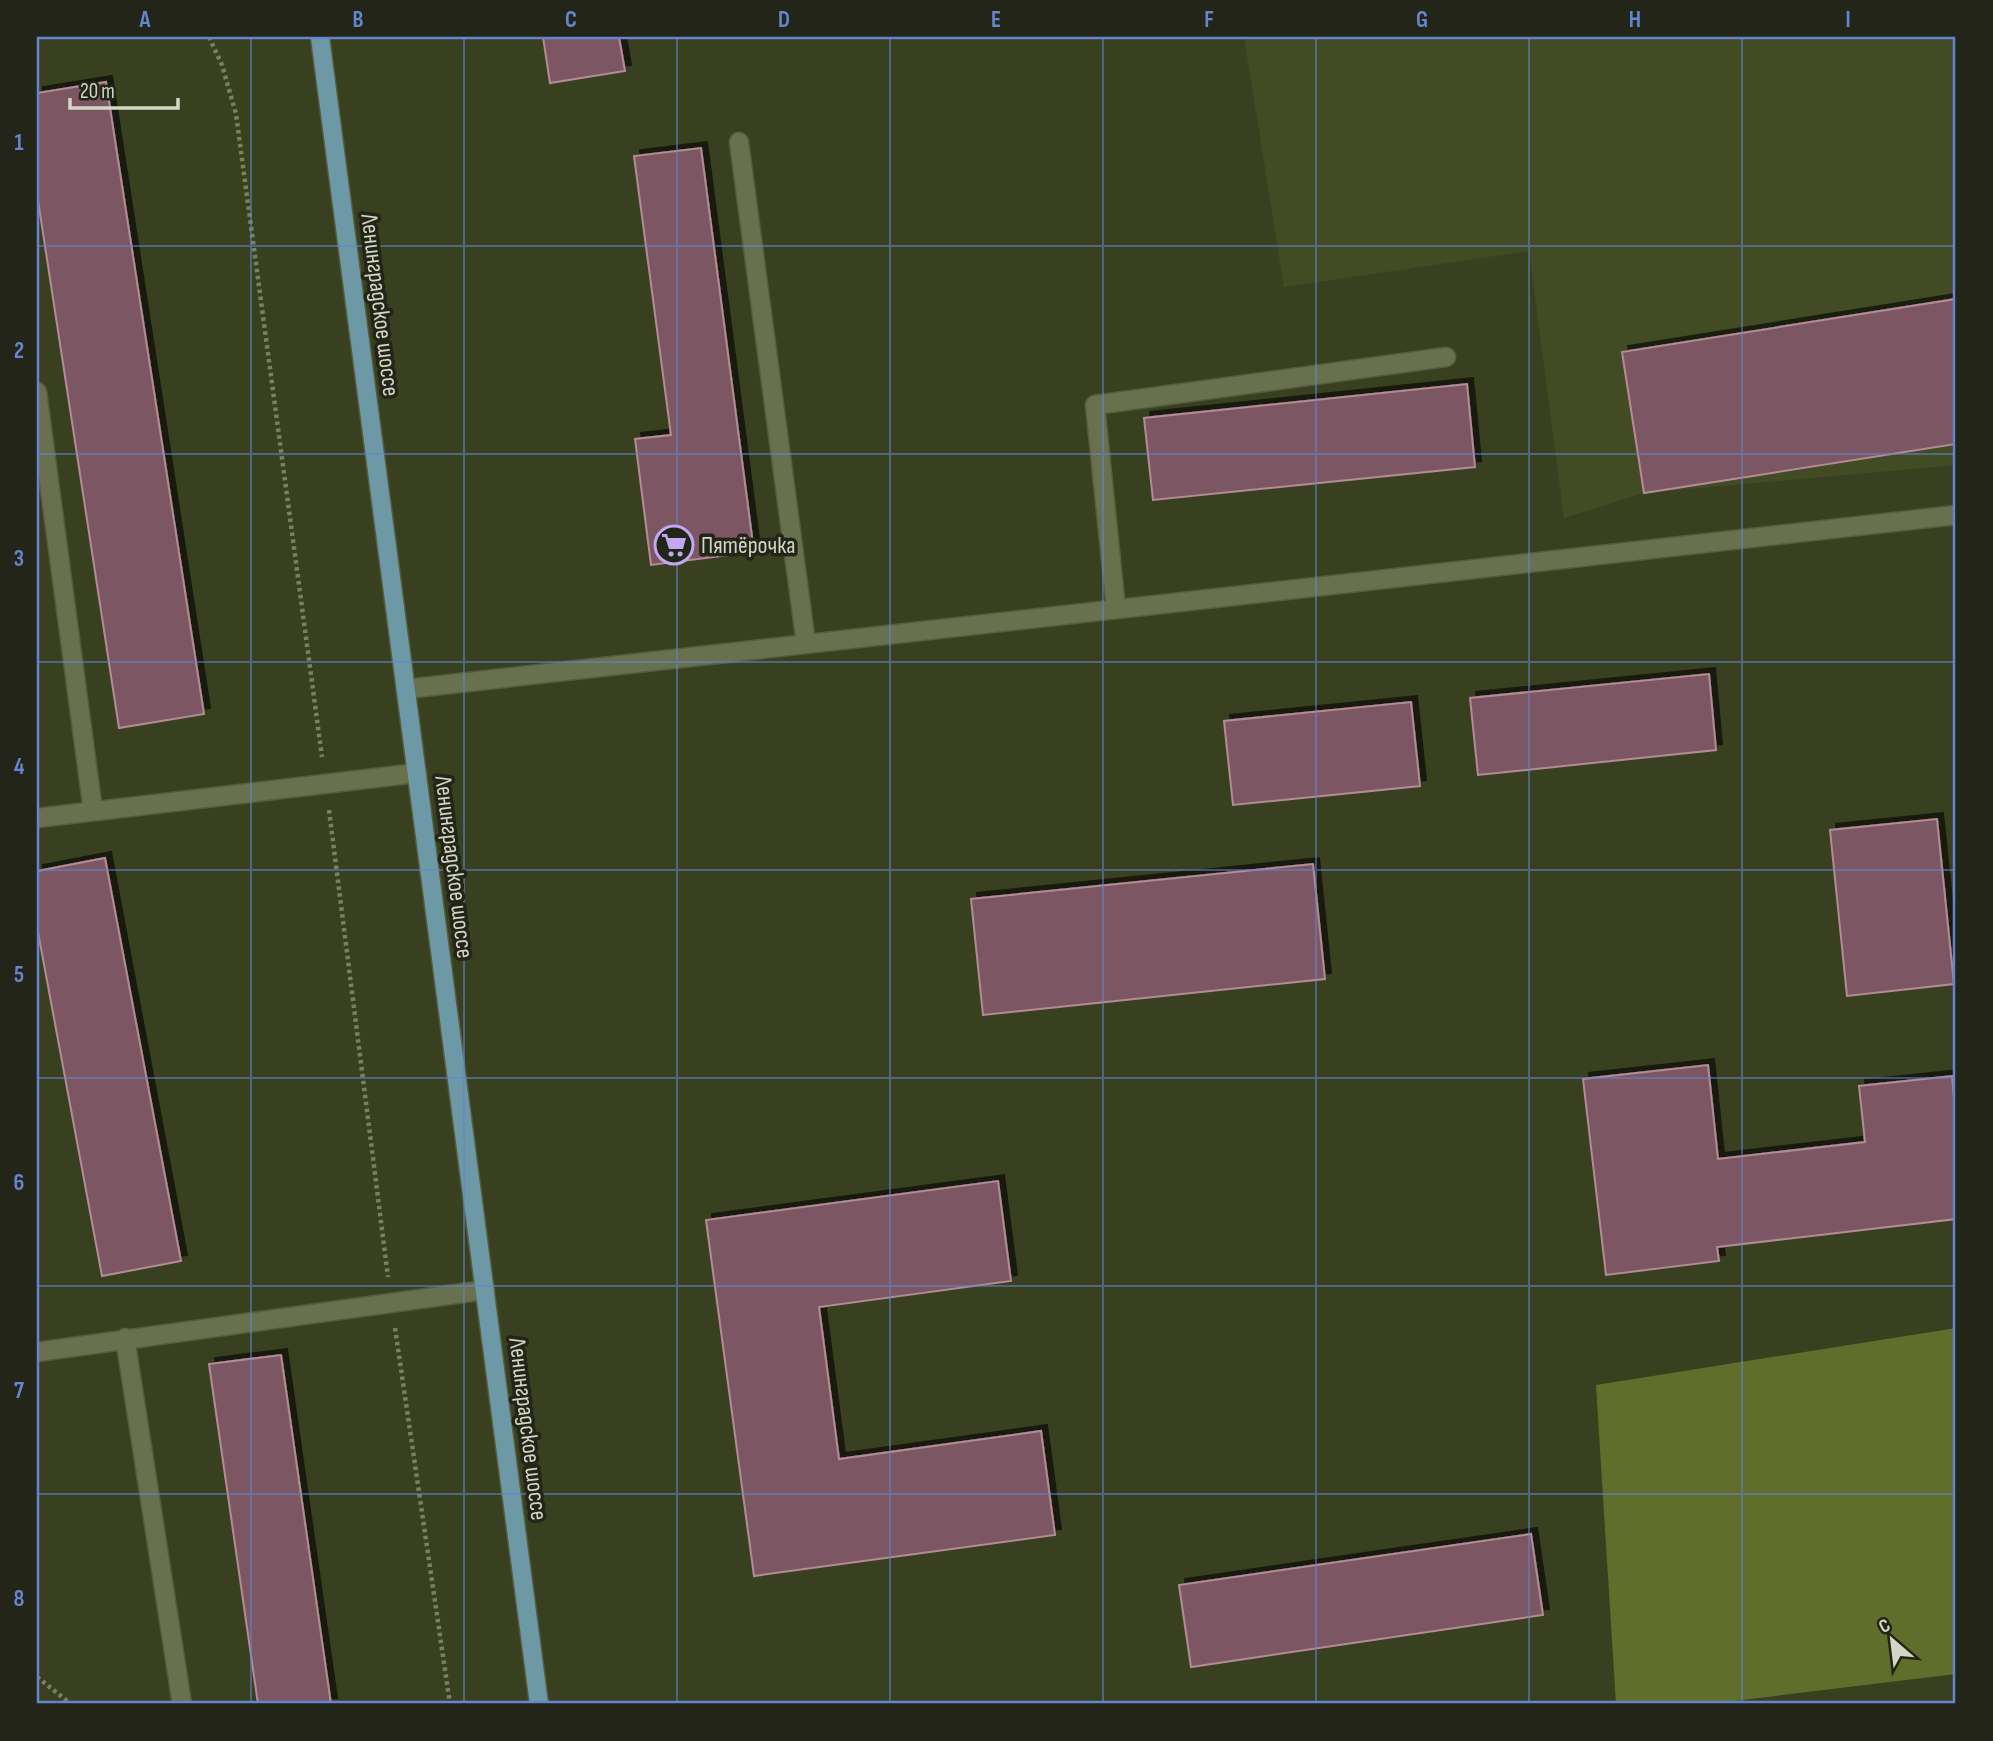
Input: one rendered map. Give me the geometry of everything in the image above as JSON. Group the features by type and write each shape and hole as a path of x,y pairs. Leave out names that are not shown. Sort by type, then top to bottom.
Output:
{"main road":[{"name":"Ленинградское шоссе","path":"320,37 539,1704"}],"street":[{"path":"739,142 806,644"},
{"path":"1116,609 1094,405 1446,357"},
{"path":"37,392 93,811"},
{"path":"406,689 1956,515"},
{"path":"37,818 417,773"},
{"path":"37,1352 485,1290"},
{"path":"125,1338 182,1704"}],"path":[{"path":"209,37 222,65 236,114 326,783 391,1302 450,1704"},
{"path":"37,1677 71,1704"}],"shaded area":[{"path":"1244,37 1956,37 1956,465 1644,493 1564,518 1529,251 1284,287"},
{"path":"1956,1328 1956,1674 1709,1704 1616,1704 1596,1385"}],"building":[{"path":"543,37 619,37 625,71 550,83"},
{"path":"106,82 204,714 119,728 37,194 37,93"},
{"path":"701,148 754,552 651,565 635,439 671,435 634,156"},
{"path":"1956,299 1956,444 1644,493 1622,352"},
{"path":"1467,384 1475,467 1153,500 1144,418"},
{"path":"1709,674 1716,750 1478,775 1470,698"},
{"path":"1411,702 1420,786 1233,805 1224,721"},
{"path":"1937,819 1954,984 1847,996 1830,830"},
{"path":"105,858 181,1261 102,1276 37,927 37,871"},
{"path":"1313,864 1325,979 983,1015 971,899"},
{"path":"1708,1065 1718,1159 1865,1142 1859,1086 1952,1076 1956,1117 1956,1219 1717,1247 1719,1261 1606,1275 1583,1079"},
{"path":"998,1181 1011,1281 819,1307 839,1459 1041,1431 1055,1535 754,1576 706,1220"},
{"path":"281,1355 331,1704 258,1704 209,1364"},
{"path":"1531,1534 1543,1615 1191,1667 1179,1585"}],"place":[{"name":"Пятёрочка","path":"674,545"}]}
